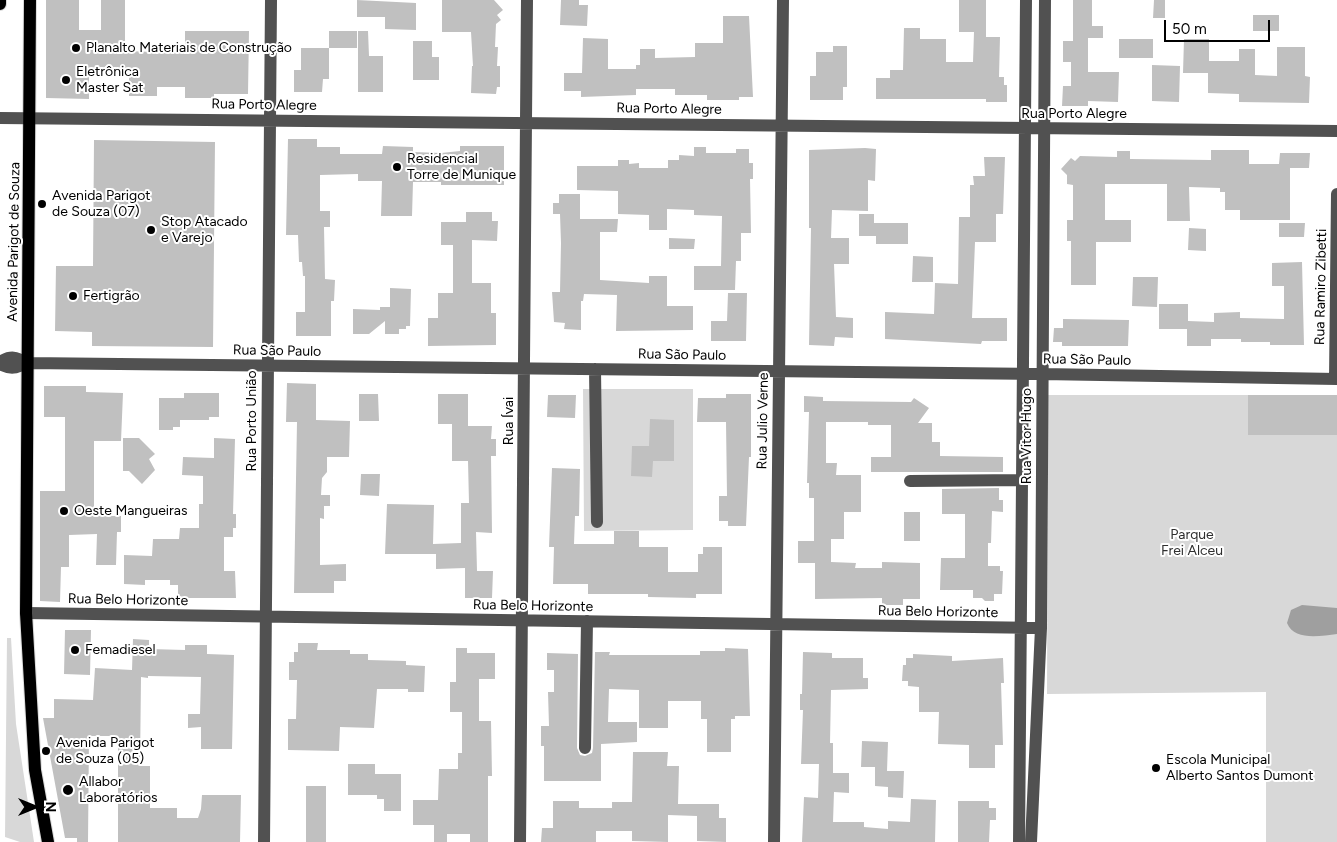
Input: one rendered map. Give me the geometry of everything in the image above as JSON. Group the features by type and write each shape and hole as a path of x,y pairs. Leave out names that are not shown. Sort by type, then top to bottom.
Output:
{"main road":[{"name":"Avenida Parigot de Souza","path":"30,0 26,613 35,770 48,842"}],"street":[{"name":"Rua Porto União","path":"264,842 271,0"},
{"name":"Rua Ívai","path":"520,842 527,0"},
{"name":"Rua Julio Verne","path":"774,842 783,0"},
{"name":"Rua Vitor Hugo","path":"1019,842 1026,0"},
{"name":"Rua Vitor Hugo","path":"1031,842 1040,628 1045,0"},
{"name":"Rua Porto Alegre","path":"0,118 1337,131"},
{"name":"Rua Ramiro Zibetti","path":"1336,379 1337,194"},
{"name":"Rua São Paulo","path":"0,363 8,357 16,357 27,363 1336,379"},
{"path":"595,369 597,522"},
{"path":"910,481 1023,480"},
{"name":"Rua Belo Horizonte","path":"26,613 1040,628"},
{"path":"585,748 587,622"}],"green space":[{"path":"583,389 693,389 693,530 584,531"},
{"name":"Parque Frei Alceu","path":"1048,395 1337,395 1337,842 1266,842 1266,692 1047,694"},
{"path":"7,638 11,638 16,724 34,842 20,842 5,837"}],"shaded area":[{"path":"1302,605 1337,608 1337,634 1308,636 1295,633 1290,629 1287,623 1291,610"}],"building":[{"path":"46,0 79,0 79,30 101,30 101,0 125,0 125,51 157,52 157,44 185,44 185,31 249,31 248,94 214,94 214,98 185,98 185,87 157,87 157,96 129,96 129,68 89,68 89,99 46,98"},
{"path":"357,0 416,3 416,30 385,29 385,17 357,17"},
{"path":"442,0 494,0 503,10 497,15 501,20 496,24 495,47 498,47 497,66 500,66 500,87 497,87 496,94 471,93 473,66 471,32 442,32"},
{"path":"561,0 579,0 579,5 588,5 587,26 560,25"},
{"path":"959,0 986,0 986,37 1000,37 999,77 1004,77 1004,85 1007,85 1007,102 986,102 986,99 876,99 876,78 890,78 890,70 903,70 904,28 920,28 920,39 946,39 946,62 973,62 974,32 959,32"},
{"path":"1073,0 1092,0 1092,26 1103,26 1103,38 1088,38 1088,72 1119,72 1118,102 1088,101 1088,106 1062,106 1063,86 1071,86 1071,62 1063,62 1063,41 1073,41"},
{"path":"1154,0 1165,0 1165,18 1153,18"},
{"path":"1253,15 1279,15 1279,31 1253,31"},
{"path":"723,16 749,16 753,97 739,97 739,100 707,100 707,95 675,95 675,89 636,89 636,95 581,97 581,91 564,91 564,73 582,73 583,38 608,39 608,69 636,69 636,65 640,65 640,49 655,49 655,58 695,57 695,43 723,43"},
{"path":"329,31 357,31 357,48 329,48"},
{"path":"358,31 368,31 369,56 383,56 383,92 358,92"},
{"path":"1119,39 1153,39 1153,58 1119,58"},
{"path":"1184,39 1209,39 1209,61 1239,61 1239,49 1255,49 1255,75 1277,76 1277,47 1305,47 1305,76 1310,77 1309,103 1239,102 1239,94 1208,93 1208,73 1183,73"},
{"path":"413,41 432,41 432,57 439,57 439,80 413,80"},
{"path":"833,46 847,46 847,87 843,87 843,100 810,100 810,76 816,76 816,52 833,52"},
{"path":"301,48 329,48 329,79 323,79 322,92 294,92 294,70 301,70"},
{"path":"1152,65 1180,66 1179,102 1152,101"},
{"path":"288,139 317,139 317,147 340,147 340,154 382,154 383,146 413,147 413,152 441,153 460,151 460,146 504,146 504,185 441,185 441,182 413,182 412,216 381,216 382,181 358,181 358,174 320,175 320,211 330,211 330,227 324,227 325,279 335,280 334,301 331,301 331,336 296,336 296,312 305,312 305,276 303,276 302,262 299,262 298,235 286,235"},
{"path":"94,140 215,142 213,347 92,346 92,332 55,331 56,266 93,266"},
{"path":"694,147 706,147 706,153 736,153 736,149 749,149 749,163 753,163 753,179 750,179 751,233 741,233 741,261 736,261 735,290 694,290 694,266 721,266 722,216 694,215 694,210 667,209 667,230 649,230 649,215 618,214 618,191 577,190 577,166 618,166 618,160 629,160 629,164 639,163 639,168 668,168 668,160 679,160 679,155 694,156"},
{"path":"876,149 875,181 868,180 868,211 832,210 831,238 849,238 849,264 834,264 836,317 853,318 853,338 835,337 834,346 809,345 811,228 809,228 809,150"},
{"path":"1211,150 1249,150 1249,164 1279,164 1280,153 1310,153 1309,168 1290,168 1290,220 1240,220 1240,210 1225,210 1225,192 1220,192 1220,188 1189,187 1190,221 1167,221 1167,184 1105,184 1105,220 1131,220 1131,242 1096,242 1096,285 1071,285 1071,241 1067,241 1067,220 1073,220 1073,185 1067,184 1067,175 1061,169 1071,158 1075,161 1080,156 1117,157 1117,151 1130,151 1130,159 1211,160"},
{"path":"984,157 1005,157 1003,214 996,214 996,242 975,242 972,318 1007,318 1007,341 982,341 981,344 885,339 885,312 934,314 935,283 958,284 959,217 970,217 970,185 974,185 973,176 985,176"},
{"path":"559,194 580,194 580,219 618,219 617,232 600,232 600,280 649,283 649,276 667,276 667,306 693,306 693,330 616,331 617,295 584,294 583,301 581,301 581,330 564,329 565,323 554,322 552,292 560,292 561,243 560,214 553,214 553,203 559,203"},
{"path":"466,212 492,212 492,221 498,221 497,241 472,240 472,283 491,283 491,313 496,313 496,345 428,346 428,318 438,318 438,293 453,293 453,245 441,245 441,222 466,222"},
{"path":"859,214 874,214 874,223 908,223 908,244 876,244 876,236 859,236"},
{"path":"1279,223 1305,223 1304,237 1279,237"},
{"path":"1189,228 1206,229 1206,251 1188,250"},
{"path":"669,238 695,239 694,249 669,249"},
{"path":"913,256 933,257 933,282 912,282"},
{"path":"1302,262 1304,345 1270,345 1270,342 1241,342 1241,339 1211,339 1211,346 1187,346 1187,329 1159,329 1159,304 1188,304 1188,321 1214,322 1214,313 1240,312 1240,318 1284,319 1284,286 1272,286 1272,263"},
{"path":"1133,277 1158,277 1157,307 1132,306"},
{"path":"390,288 411,289 410,326 406,326 406,329 399,329 399,334 385,334 385,321 369,334 353,334 353,309 380,310 380,307 390,307"},
{"path":"728,293 747,293 746,341 711,341 711,321 727,321"},
{"path":"1063,319 1129,320 1128,346 1062,346 1062,342 1053,342 1054,328 1063,328"},
{"path":"287,383 316,384 316,420 350,421 349,457 327,457 327,472 322,478 321,495 330,495 330,506 324,506 324,519 320,518 320,565 346,564 346,581 334,581 334,593 294,593 297,422 286,422"},
{"path":"44,386 86,386 86,392 123,393 121,441 94,441 94,516 121,516 121,532 117,532 116,565 96,565 97,534 69,535 69,567 61,567 60,602 40,601 40,491 65,491 65,417 44,417"},
{"path":"184,393 219,393 219,417 209,417 209,420 180,420 180,427 173,427 173,430 159,430 159,398 184,398"},
{"path":"359,394 378,394 379,421 359,421"},
{"path":"438,394 468,394 468,426 492,426 491,439 496,439 496,456 491,456 492,533 476,532 477,571 493,571 492,598 465,598 465,568 436,569 436,554 385,554 387,504 434,505 433,544 461,543 461,503 469,503 468,461 452,461 452,424 438,424"},
{"path":"726,394 751,394 751,457 749,457 746,526 728,526 728,521 719,521 719,496 727,496 726,422 697,422 698,398 726,398"},
{"path":"548,395 576,395 575,418 547,417"},
{"path":"1248,395 1337,395 1337,435 1248,435"},
{"path":"804,396 823,397 823,401 911,402 914,398 929,408 918,423 932,423 932,442 940,442 940,456 1003,457 1003,472 871,472 871,457 891,457 891,425 868,425 868,422 826,422 826,463 837,463 836,475 861,475 861,512 844,512 844,539 831,539 831,562 856,563 855,568 882,568 882,562 920,563 920,599 903,599 903,605 882,605 882,598 815,599 815,563 798,563 798,541 814,541 814,498 809,498 809,483 807,483 809,412 804,412"},
{"path":"650,419 674,420 674,461 653,461 652,477 631,476 632,446 649,446"},
{"path":"123,438 139,438 155,454 149,459 155,470 142,484 129,471 123,471"},
{"path":"214,438 235,439 233,514 236,514 236,528 233,528 233,537 224,537 224,571 235,571 236,598 178,598 178,585 170,585 170,580 145,580 145,585 124,584 124,555 152,556 153,539 179,539 180,528 199,528 199,504 203,504 203,476 182,475 183,457 214,458"},
{"path":"552,468 580,469 579,516 575,516 574,544 614,544 614,531 639,531 639,547 668,547 668,572 698,572 698,554 703,554 703,547 722,547 722,594 696,594 696,598 648,597 648,594 588,594 588,584 553,584 554,547 549,547"},
{"path":"361,474 380,474 379,496 360,495"},
{"path":"999,488 999,500 1003,500 1003,512 992,511 991,543 988,543 988,566 1000,566 1000,571 1003,571 1002,594 994,594 994,601 985,601 982,598 973,598 973,590 940,590 941,558 965,558 965,514 942,514 942,489"},
{"path":"904,512 920,512 920,541 904,541"},
{"path":"65,630 91,630 90,675 64,674"},
{"path":"133,639 149,640 149,649 185,650 185,645 207,645 207,654 234,655 232,749 201,749 201,727 188,728 188,714 200,714 201,677 141,677 140,766 150,766 150,808 177,808 177,818 198,818 202,795 241,795 240,842 118,842 118,736 89,736 88,842 77,842 77,838 65,838 43,718 54,718 54,699 93,700 95,668 132,670"},
{"path":"298,643 318,643 317,650 350,650 350,654 368,654 368,660 406,661 406,665 425,666 424,692 408,692 408,689 377,689 374,728 340,727 339,751 288,750 288,719 296,719 297,680 289,680 289,662 294,662 294,652 298,652"},
{"path":"456,648 467,648 467,653 495,653 495,679 479,679 479,721 491,721 492,776 488,776 488,842 470,842 470,834 447,834 447,842 434,842 434,825 413,825 413,800 438,800 439,769 458,769 458,753 462,753 462,712 450,712 450,682 456,682"},
{"path":"725,648 748,649 750,716 735,716 735,719 731,719 731,752 707,752 707,719 701,719 701,701 668,701 668,728 639,728 639,690 609,689 608,722 637,722 637,742 601,744 601,781 544,781 544,746 541,746 541,726 549,726 548,692 554,692 554,670 547,670 547,653 578,654 577,748 580,755 585,756 592,753 593,748 595,652 610,652 609,655 700,655 700,651 725,651"},
{"path":"803,652 832,653 832,658 863,658 863,678 868,678 868,689 831,690 830,743 833,743 833,773 849,773 849,793 834,792 833,822 864,822 864,827 888,829 888,821 910,822 911,799 936,800 935,842 802,842 804,797 818,798 819,764 801,764 803,710 800,710 800,694 802,694"},
{"path":"913,654 952,656 952,661 1003,658 1004,683 1001,683 1003,745 995,745 995,768 969,768 969,745 938,744 939,712 919,712 919,687 908,686 908,681 902,681 903,665 906,665 906,658 913,658"},
{"path":"862,741 888,742 887,771 904,771 903,798 888,797 888,787 875,786 875,767 861,767"},
{"path":"633,752 668,752 667,766 679,766 678,804 719,804 719,818 726,818 726,842 697,841 697,816 668,815 668,842 632,841 632,831 596,831 596,842 541,842 542,828 553,828 553,801 579,801 579,808 612,808 612,802 632,802"},
{"path":"348,764 375,764 375,774 401,774 401,811 384,811 384,799 377,799 377,795 348,795"},
{"path":"306,786 326,786 326,842 306,842"},
{"path":"958,801 989,801 989,808 996,808 996,820 990,820 989,842 958,842"}],"place":[{"name":"Planalto Materiais de Construção","path":"76,48"},
{"name":"Eletrônica Master Sat","path":"66,80"},
{"name":"Residencial Torre de Munique","path":"397,167"},
{"name":"Avenida Parigot de Souza (07)","path":"42,204"},
{"name":"Stop Atacado e Varejo","path":"151,230"},
{"name":"Fertigrão","path":"73,296"},
{"name":"Oeste Mangueiras","path":"64,511"},
{"name":"Femadiesel","path":"75,650"},
{"name":"Avenida Parigot de Souza (05)","path":"46,751"},
{"name":"Escola Municipal Alberto Santos Dumont","path":"1156,768"},
{"name":"Allabor Laboratórios","path":"68,790"}]}
